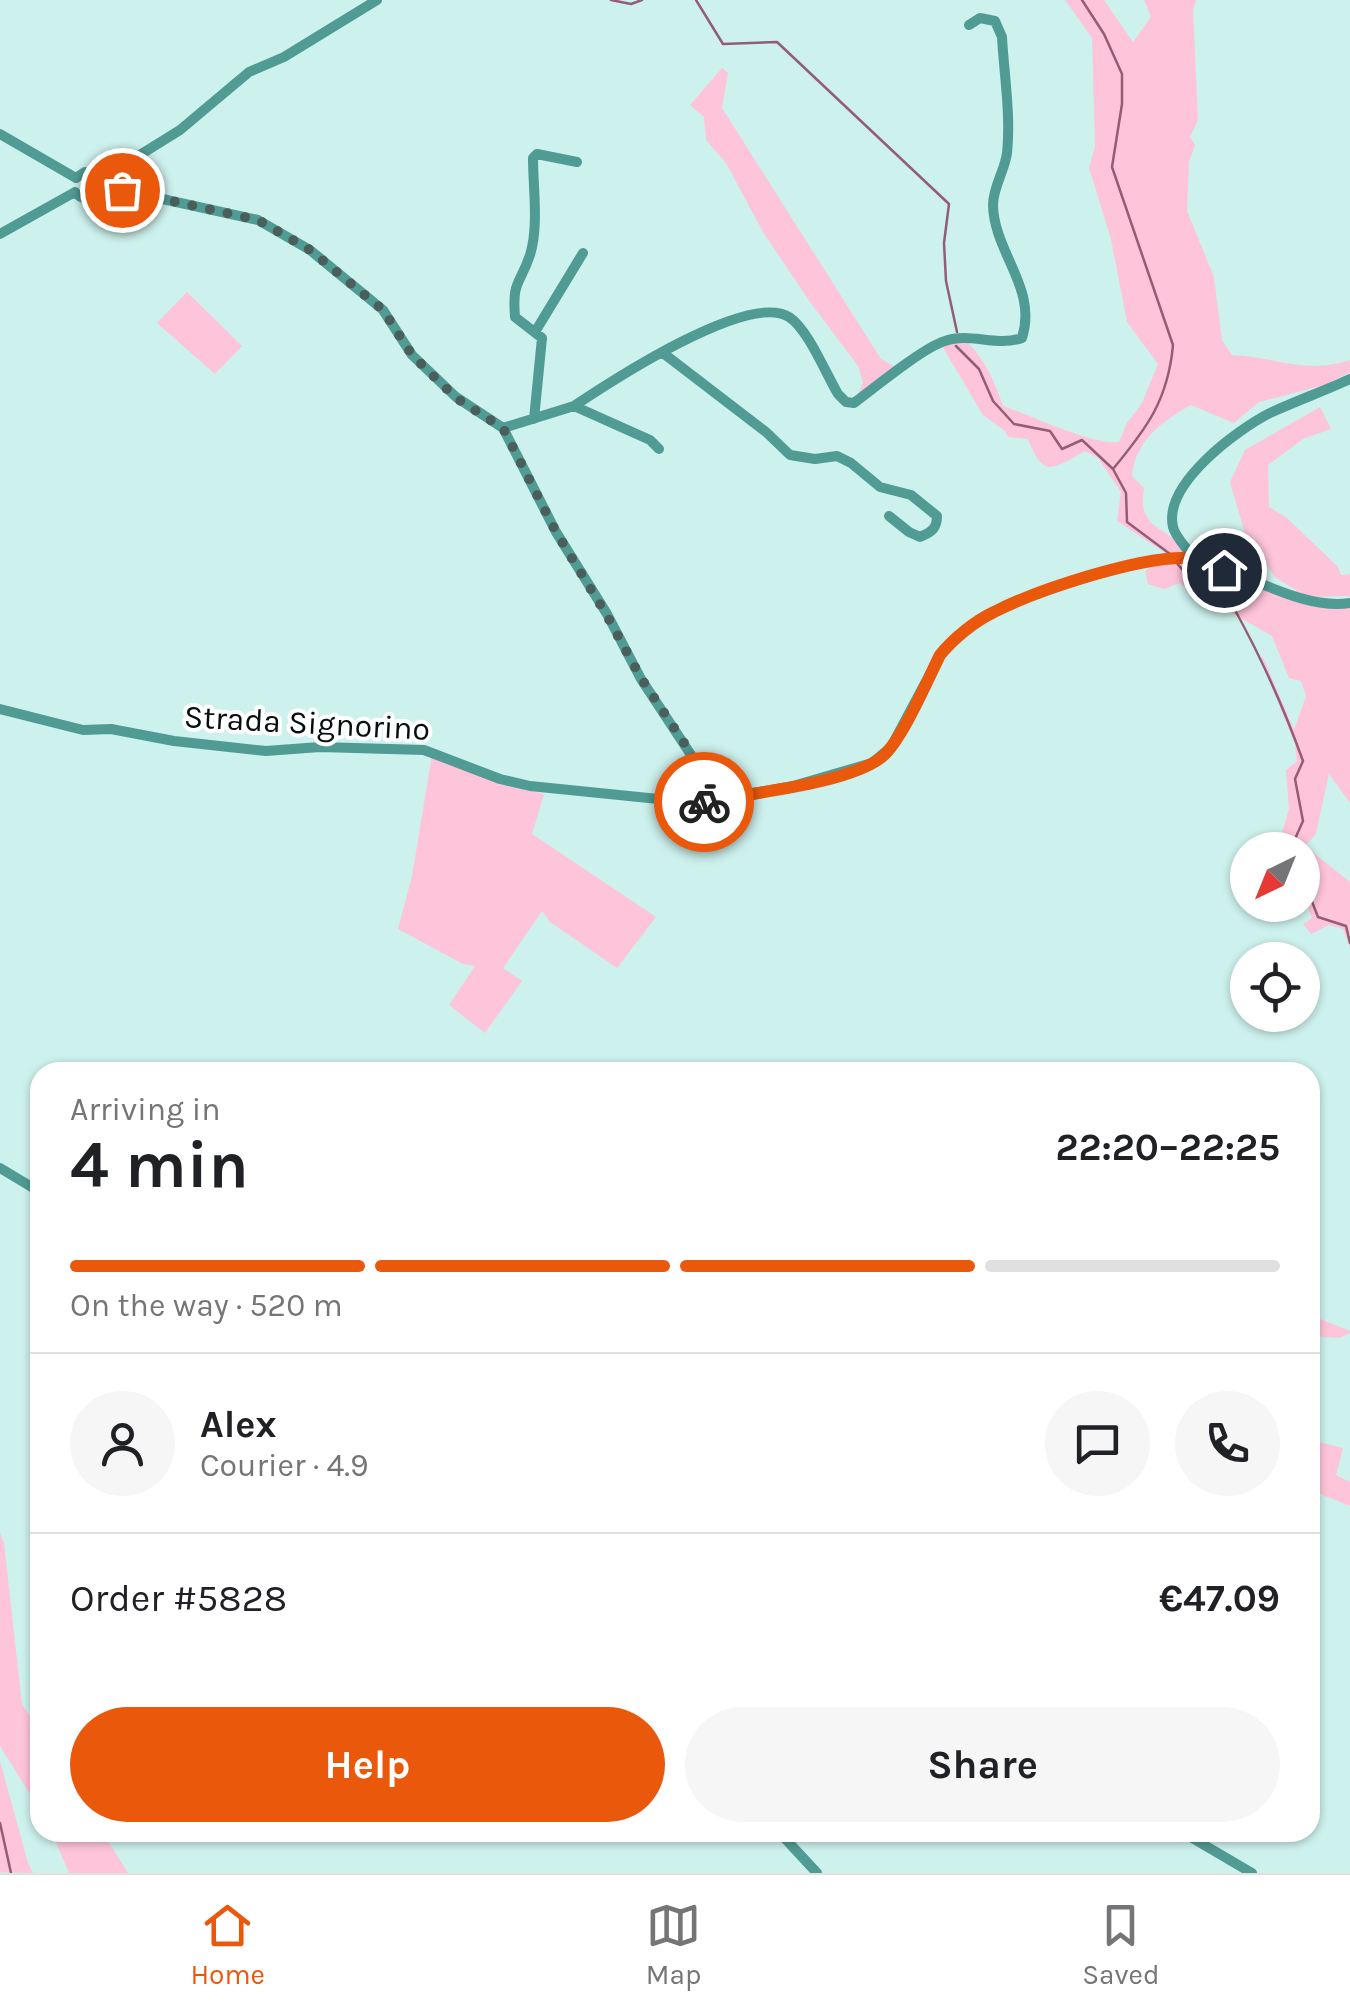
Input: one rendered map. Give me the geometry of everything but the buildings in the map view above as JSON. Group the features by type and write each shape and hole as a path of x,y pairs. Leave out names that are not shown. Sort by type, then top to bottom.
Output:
{"street":[{"path":"75,192 90,198 97,193 99,183 180,130 250,72 284,57 377,0"},
{"path":"503,428 574,406 697,333 771,312 788,316 804,334 846,402 854,402 945,340 1008,343 1022,338 1025,300 998,229 993,204 1007,156 1002,36 995,21 980,18 969,25"},
{"path":"0,134 76,178"},
{"path":"534,420 542,338 515,316 514,304 514,284 530,255 533,233 533,158 537,154 576,162"},
{"path":"76,178 86,172 99,183 258,220 271,227 310,250 383,310 412,355 456,398 503,428 556,532 641,678 696,761 700,780 698,803"},
{"path":"75,192 76,178"},
{"path":"0,234 75,192"},
{"path":"536,332 584,254"},
{"path":"662,352 766,432 790,456 836,456 880,487 911,495 938,516 931,533 920,537 889,516"},
{"path":"1194,559 1172,529 1173,508 1183,485 1245,430 1270,414 1350,379"},
{"path":"574,406 650,440 659,450"},
{"name":"Strada Signorino","path":"0,709 83,730 111,728 174,741 266,751 320,747 424,750 500,780 530,786 698,803 825,778 856,770 883,756 950,643 990,613 1078,581 1156,560 1194,559 1302,597 1350,603"},
{"path":"0,1168 30,1186"},
{"path":"788,1842 817,1873"},
{"path":"1199,1842 1252,1873"}],"shaded area":[{"path":"1065,0 1104,0 1133,42 1151,17 1144,0 1196,0 1193,10 1198,120 1190,137 1195,145 1189,162 1187,211 1214,277 1222,340 1232,355 1304,366 1350,360 1350,372 1325,385 1259,402 1234,423 1191,405 1144,442 1132,476 1144,488 1145,514 1185,555 1167,554 1117,521 1121,492 1098,458 1085,451 1050,467 1039,460 1028,439 1008,437 983,415 941,344 965,340 988,370 1003,406 1078,435 1108,442 1119,442 1142,403 1158,364 1127,322 1111,239 1089,168 1095,146 1092,38"},
{"path":"722,68 728,73 722,108 881,359 897,368 858,395 863,382 858,366 763,232 726,163 706,140 704,117 690,105"},
{"path":"187,292 242,346 215,374 157,323"},
{"path":"1320,407 1331,429 1303,439 1268,465 1269,507 1287,518 1338,567 1341,575 1350,574 1350,596 1307,597 1275,577 1246,537 1230,482 1245,450"},
{"path":"1187,561 1350,606 1350,803 1329,774 1316,832 1282,832 1289,809 1286,770 1297,761 1295,744 1260,658 1263,657 1294,730 1306,696 1301,681 1289,678 1272,636 1223,608 1214,612 1180,583 1164,589 1148,584 1145,571 1158,562"},
{"path":"432,755 500,784 544,794 532,834 656,917 617,968 550,922 542,911 503,968 522,981 485,1033 449,1005 475,966 463,964 398,929 412,876"},
{"path":"1320,858 1350,882 1350,948 1343,929 1329,925 1311,934 1303,924 1320,922"},
{"path":"1320,1319 1350,1331 1339,1338 1320,1337"},
{"path":"1320,1442 1343,1448 1336,1475 1350,1482 1350,1506 1320,1494"},
{"path":"0,1533 22,1704 30,1716 30,1794 0,1746"},
{"path":"0,1761 28,1863 33,1873 0,1872"},
{"path":"56,1842 109,1842 128,1873 69,1873"}],"waterway":[{"path":"611,0 631,4 642,0"},
{"path":"696,0 723,44 777,42 949,204 944,243 946,281 957,332"},
{"path":"1082,0 1104,34 1122,74 1122,104 1112,167 1173,345 1161,398 1113,469 1126,493 1127,522 1170,554"},
{"path":"956,346 979,369 993,401 1014,424 1050,431 1062,449 1082,440 1113,469"},
{"path":"1176,562 1208,601 1235,610 1263,665 1303,761 1295,779 1303,821 1298,832"},
{"path":"1320,918 1346,926 1350,943"},
{"path":"0,1823 11,1873"}],"way so far":[{"path":"122,190 258,220 310,250 383,310 412,355 456,398 503,428 556,532 641,678 696,761 700,780 698,803 704,802"}],"route":[{"path":"704,802 825,778 856,770 883,756 940,655 990,613 1040,592 1156,560 1194,559 1224,570"}]}
